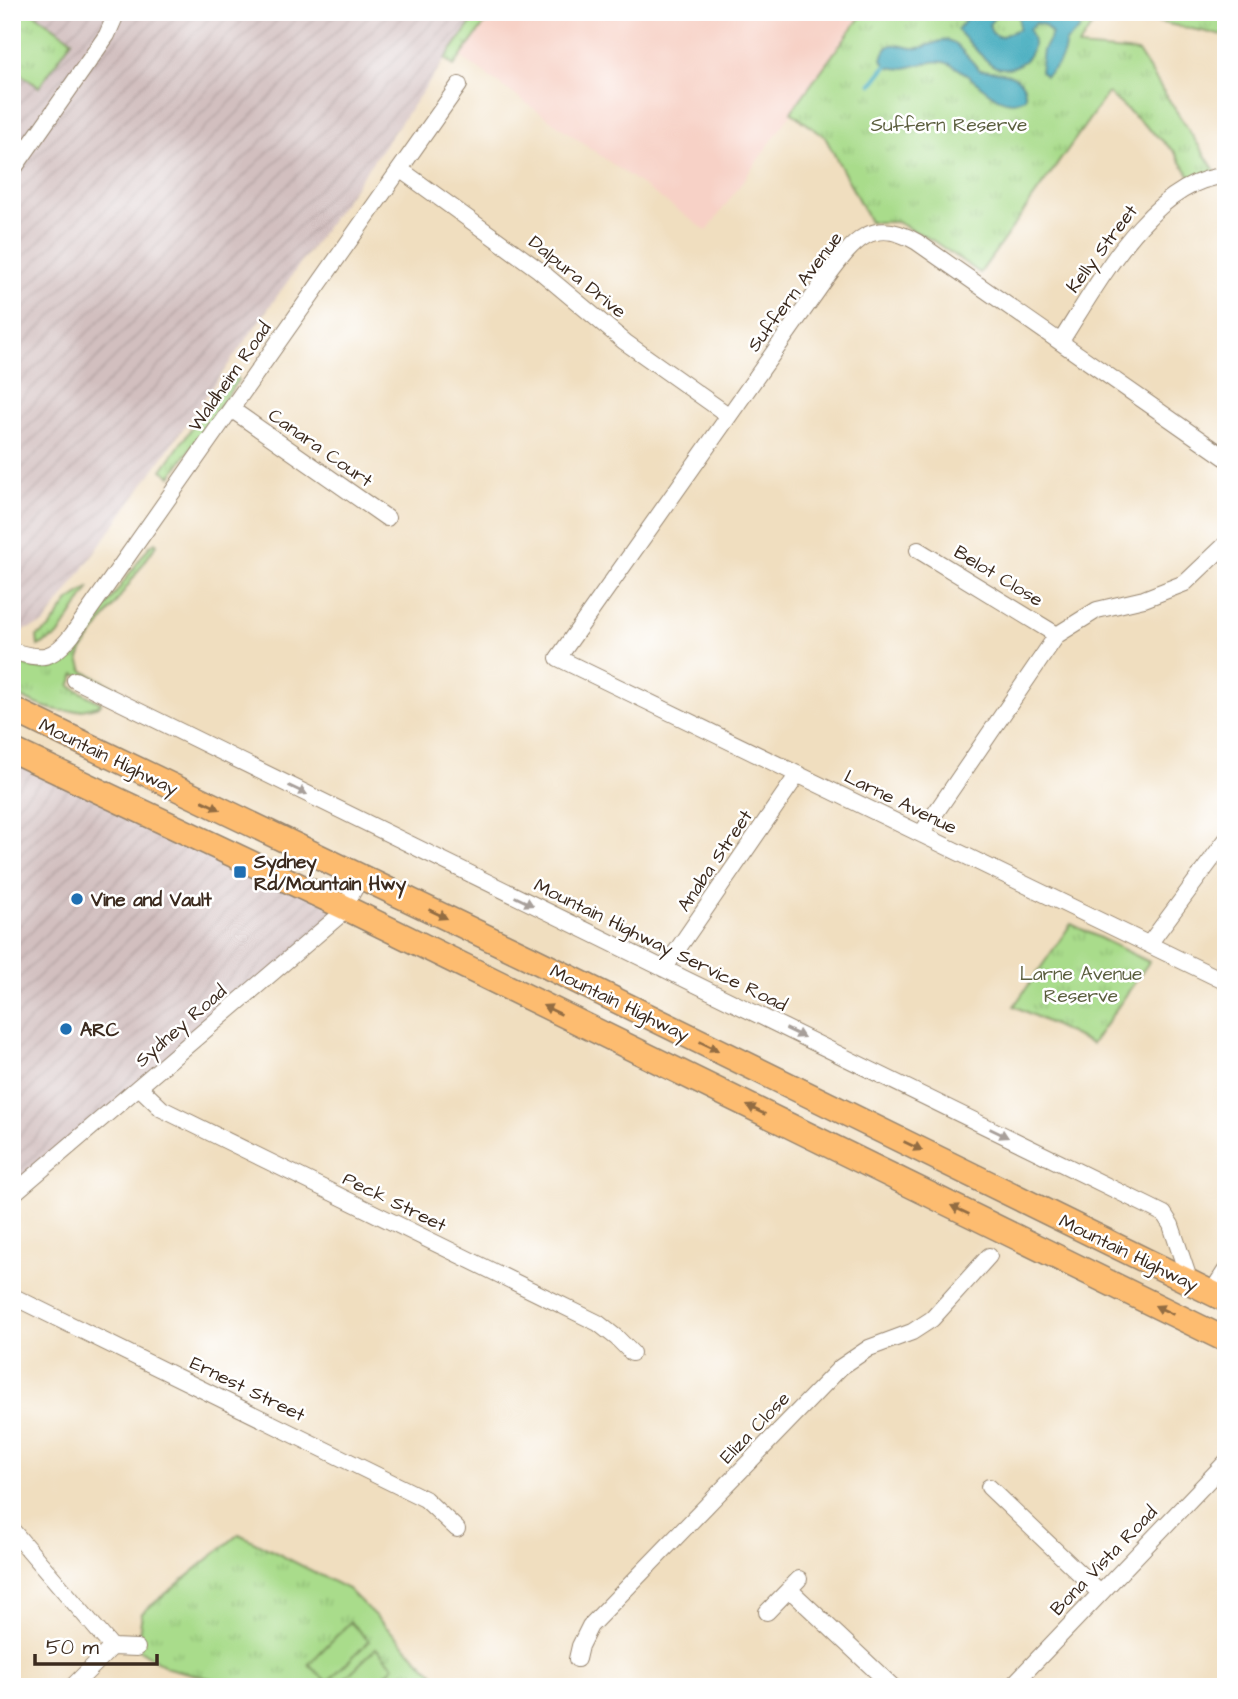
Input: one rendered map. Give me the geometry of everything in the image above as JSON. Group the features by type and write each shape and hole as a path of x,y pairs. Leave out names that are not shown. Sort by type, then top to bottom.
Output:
{"main road":[{"name":"Mountain Highway","path":"12,709 1209,1292"},
{"name":"Mountain Highway","path":"12,750 346,908 1226,1340"},
{"path":"12,759 68,775"}],"street":[{"path":"12,171 107,35 117,12"},
{"name":"Waldheim Road","path":"12,651 46,658 61,649 459,85"},
{"name":"Dalpura Drive","path":"401,170 539,270 625,342 728,415"},
{"name":"Kelly Street","path":"1061,341 1145,220 1177,193 1199,182 1226,176"},
{"name":"Suffern Avenue","path":"558,658 728,415 850,247 865,235 885,230 903,233 1226,458"},
{"name":"Canara Court","path":"231,409 387,518"},
{"path":"921,834 1057,635 1097,610 1144,599 1185,583 1226,544"},
{"name":"Belot Close","path":"918,550 1057,635"},
{"name":"Larne Avenue","path":"558,658 1226,982"},
{"name":"Mountain Highway Service Road","path":"75,680 1164,1214 1209,1292"},
{"name":"Anaba Street","path":"664,970 798,774"},
{"path":"1149,944 1226,840"},
{"name":"Sydney Road","path":"12,1195 346,908 361,877"},
{"name":"Peck Street","path":"139,1087 162,1109 598,1324 632,1353"},
{"name":"Eliza Close","path":"577,1659 590,1626 841,1367 869,1348 912,1332 932,1319 989,1256"},
{"path":"1209,1292 1226,1270"},
{"name":"Ernest Street","path":"12,1296 425,1499 457,1529"},
{"name":"Bona Vista Road","path":"1011,1687 1226,1462"},
{"path":"989,1487 1100,1593"},
{"path":"12,1530 112,1647 137,1648"},
{"path":"767,1612 794,1584 892,1687"},
{"path":"72,1687 112,1647"}],"shaded area":[{"path":"12,12 479,12 44,624 18,632 12,630"},
{"path":"493,12 864,12 707,231 461,57"},
{"path":"12,759 346,908 12,1195"}],"green space":[{"path":"12,12 32,12 72,40 39,87 12,68"},
{"path":"479,12 493,12 454,66 445,59"},
{"name":"Suffern Reserve","path":"864,12 1101,12 1078,47 1138,52 1219,177 1195,184 1174,151 1108,93 980,273 932,240 897,222 870,222 825,137 791,112"},
{"path":"1109,12 1226,12 1226,36"},
{"path":"232,372 238,380 171,476 162,470"},
{"path":"155,542 157,544 79,659 83,671 117,688 115,691 75,674 70,686 101,703 99,706 74,711 54,710 12,693 12,660 38,669 65,663"},
{"path":"90,587 58,636 38,646 37,636 49,629 69,601"},
{"name":"Larne Avenue Reserve","path":"1071,924 1149,962 1092,1044 1014,1006"},
{"path":"239,1534 348,1589 447,1687 244,1687 168,1668 137,1648 142,1613"},
{"path":"350,1622 369,1641 327,1682 309,1664"},
{"path":"376,1648 394,1666 374,1687 336,1687"}],"water":[{"path":"968,12 1000,12 989,24 992,33 1000,37 1019,29 1019,12 1069,12 1076,15 1081,23 1079,30 1065,43 1059,62 1045,76 1040,71 1043,50 1052,34 1044,25 1036,23 1029,29 1033,45 1024,61 1013,67 1000,68 985,59 957,30 965,21"},
{"path":"947,40 955,43 980,70 1017,78 1025,89 1025,98 1015,102 996,97 950,64 934,62 894,68 886,66 882,59 888,47 893,45 919,48"}],"waterway":[{"path":"872,84 886,66"}],"place":[{"name":"Sydney Rd/Mountain Hwy","path":"240,872"},
{"name":"Vine and Vault","path":"77,899"},
{"name":"ARC","path":"66,1029"}]}
